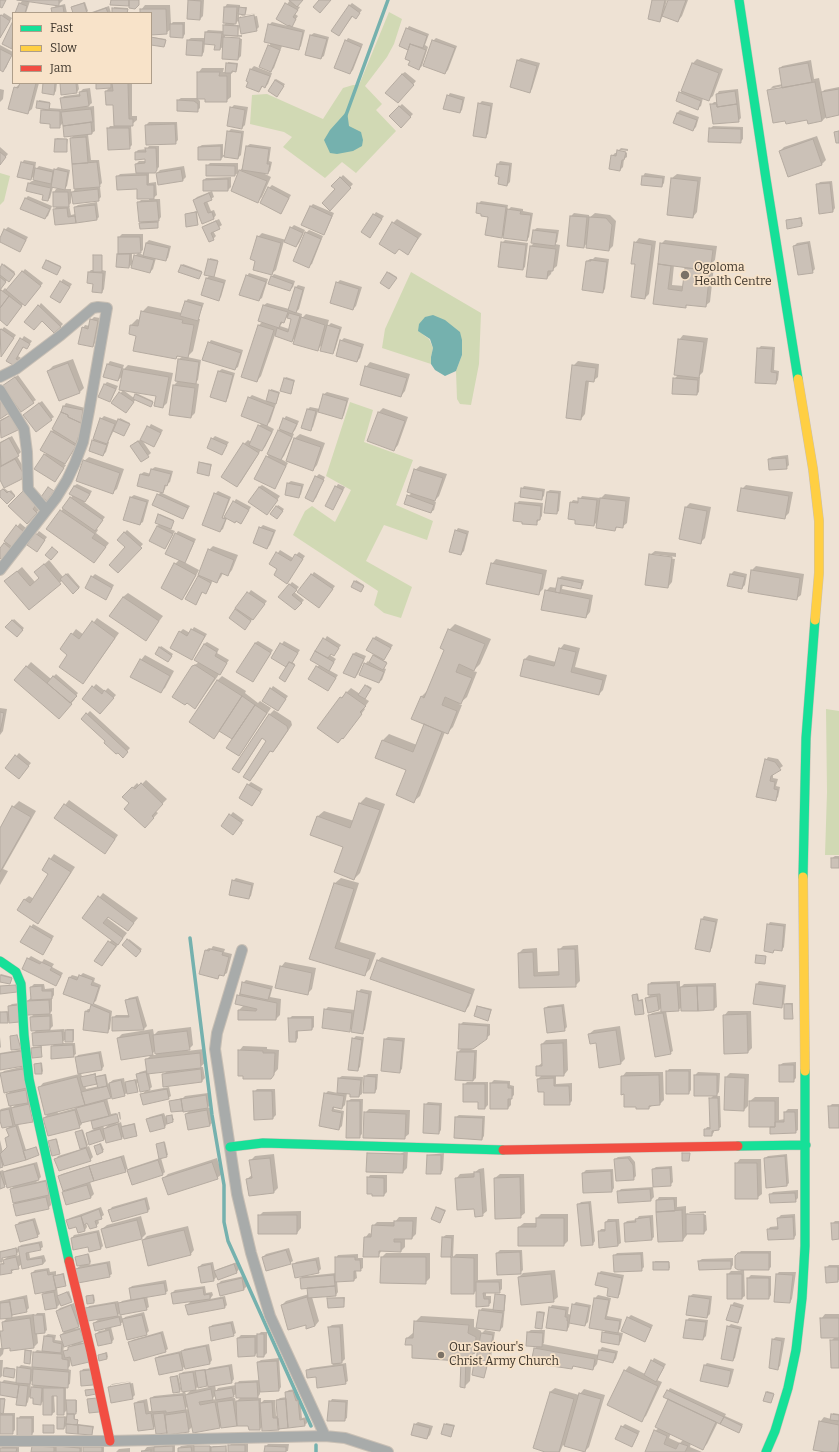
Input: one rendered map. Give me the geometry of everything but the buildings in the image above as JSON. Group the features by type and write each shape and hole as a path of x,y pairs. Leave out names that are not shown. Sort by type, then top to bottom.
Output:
{"street":[{"path":"739,0 766,179 813,468 819,521 819,573 806,738 803,862 806,1145 805,1246 802,1298 796,1350 788,1388 775,1431 766,1452"},
{"path":"0,377 16,369 61,335 93,308 107,308 89,411 81,448 75,463 56,498 0,570"},
{"path":"0,390 24,429 27,452 28,489 46,510"},
{"path":"242,950 217,1033 214,1049 237,1194 251,1253 270,1316 325,1436"},
{"path":"0,962 10,966 16,972 21,984 24,1035 29,1079 110,1441"},
{"path":"230,1147 264,1143 525,1150 806,1145"},
{"path":"0,1441 110,1441 325,1436 345,1438 388,1452"}],"green space":[{"path":"389,12 402,19 394,44 387,57 365,86 382,104 376,110 396,131 356,173 342,162 325,178 283,147 292,137 284,132 250,124 252,95 267,94 323,119 343,88 359,85"},
{"path":"0,173 10,176 4,201 0,205"},
{"path":"411,272 481,313 479,364 471,405 460,404 457,399 456,371 462,355 422,334 429,339 433,348 431,364 382,348 385,329"},
{"path":"350,402 373,410 364,442 413,460 396,505 433,521 427,540 384,525 366,561 412,587 401,618 384,613 374,605 378,591 293,535 305,511 312,506 335,522 351,490 326,476"},
{"path":"826,709 839,711 839,855 825,855 827,792"}],"water":[{"path":"347,111 349,126 361,132 363,140 362,146 353,151 337,154 330,153 324,140 330,130"},
{"path":"433,315 445,320 460,332 462,340 462,355 456,371 445,376 435,370 431,364 433,348 430,339 418,331 419,324 425,317"}],"waterway":[{"path":"346,115 388,0"},
{"path":"190,938 212,1115 224,1185 224,1222 228,1241 311,1426"},
{"path":"316,1445 316,1452"}],"traffic: fast":[{"path":"739,0 798,379"},
{"path":"803,877 806,738 815,620"},
{"path":"0,961 16,972 21,984 24,1035 29,1079 69,1261"},
{"path":"766,1452 775,1431 788,1388 796,1350 802,1298 805,1246 805,1071"},
{"path":"230,1147 263,1143 503,1150"},
{"path":"738,1146 806,1145"}],"traffic: slow":[{"path":"798,379 813,469 819,521 819,573 815,620"},
{"path":"803,877 805,1071"}],"traffic: jam":[{"path":"503,1150 738,1146"},
{"path":"69,1261 91,1352 110,1441"}],"place":[{"name":"Ogoloma Health Centre","path":"685,275"},
{"name":"Our Saviour's Christ Army Church","path":"441,1355"}]}
